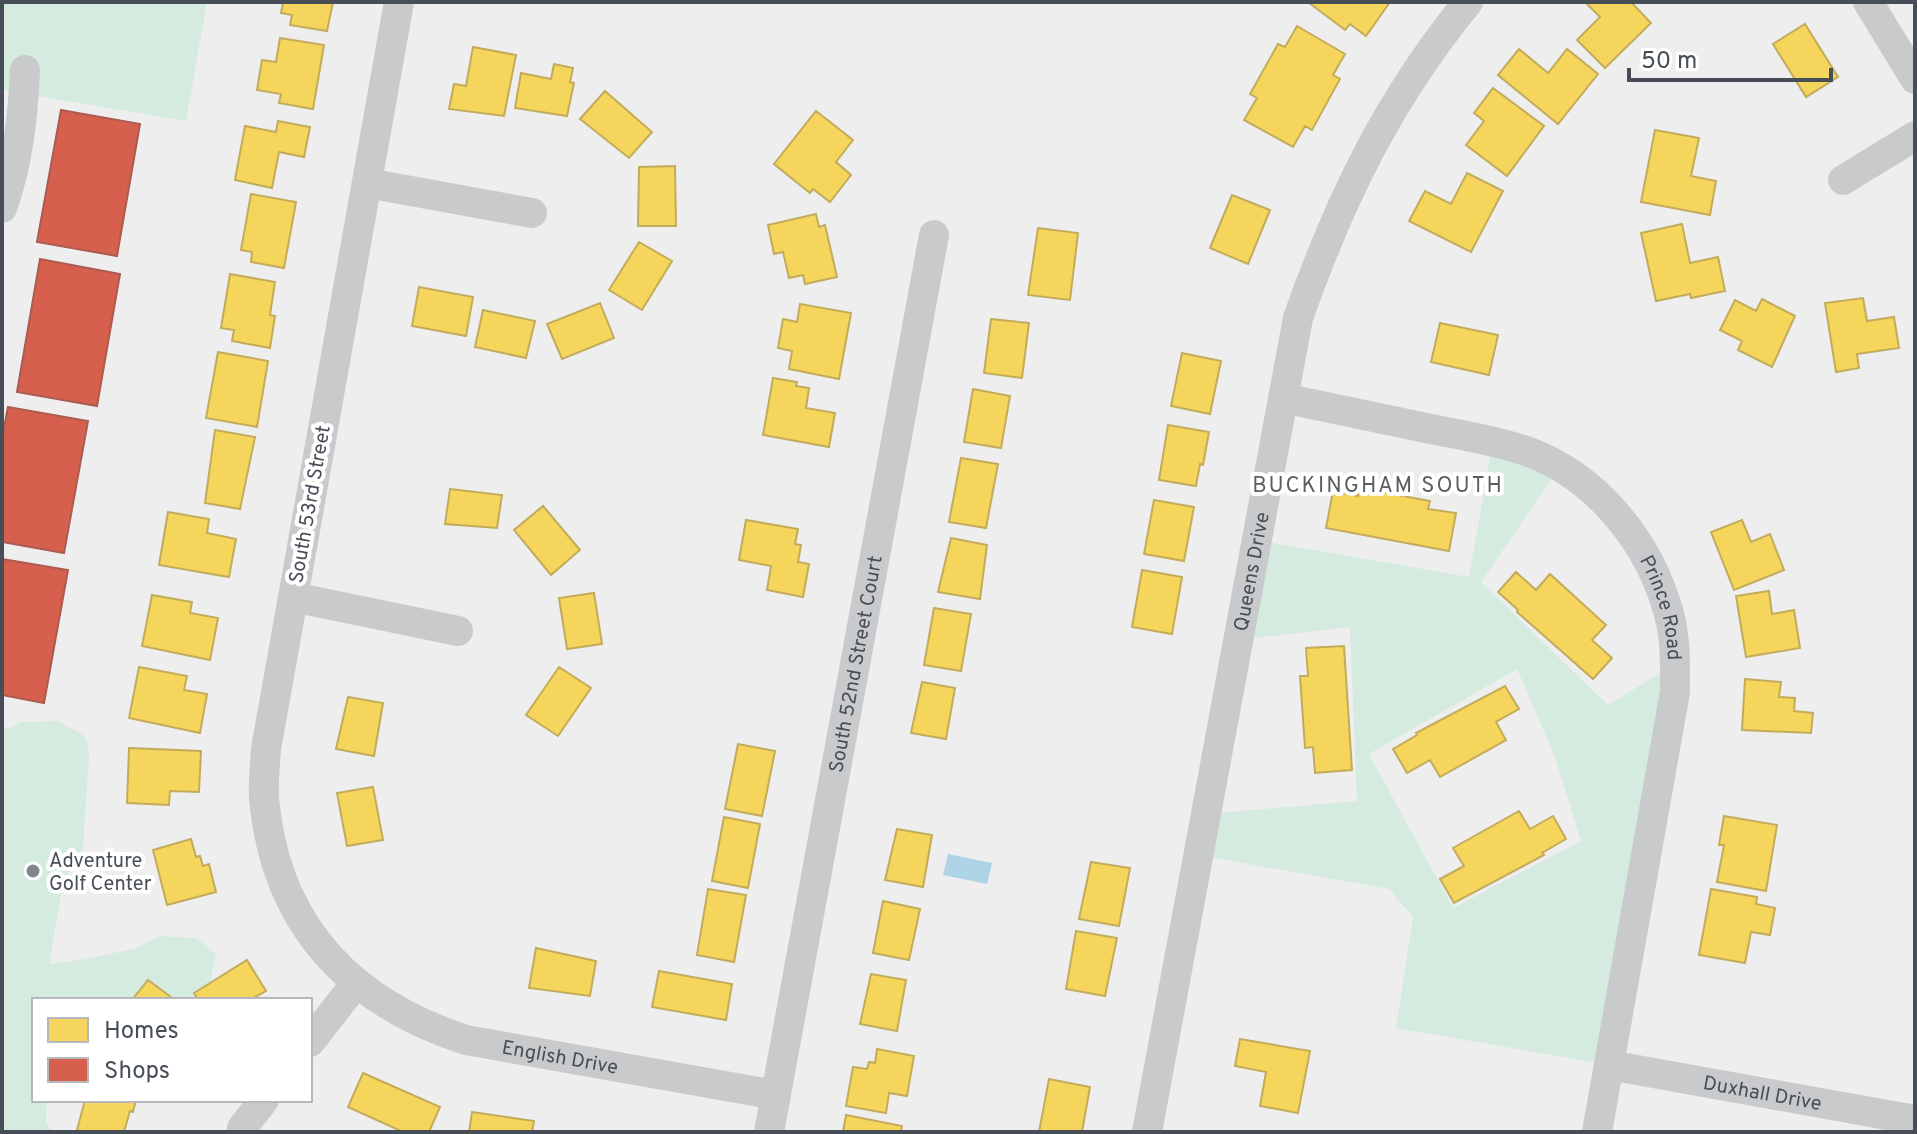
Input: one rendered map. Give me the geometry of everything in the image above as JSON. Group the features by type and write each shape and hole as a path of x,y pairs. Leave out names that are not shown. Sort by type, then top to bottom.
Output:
{"street":[{"name":"South 53rd Street","path":"356,983 325,952 300,916 282,878 269,837 264,795 266,749 399,2"},
{"name":"Queens Drive","path":"1147,1132 1298,318 1325,241 1359,167 1400,95 1468,2"},
{"path":"1868,2 1915,79"},
{"path":"2,208 16,154 25,70"},
{"path":"1843,180 1915,136"},
{"path":"367,183 532,213"},
{"name":"South 52nd Street Court","path":"769,1132 934,235"},
{"name":"Prince Road","path":"1283,398 1493,441 1528,452 1560,467 1594,492 1619,517 1640,545 1659,582 1670,616 1675,648 1675,692 1597,1132"},
{"path":"293,597 458,631"},
{"path":"312,1039 356,983"},
{"name":"English Drive","path":"356,983 389,1007 427,1027 466,1040 776,1095"},
{"name":"Duxhall Drive","path":"1609,1065 1915,1120"},
{"path":"242,1128 262,1102"}],"green space":[{"path":"2,2 207,2 186,121 2,90"},
{"path":"1493,441 1560,467 1481,582 1608,705 1675,664 1609,1065 1396,1028 1413,917 1389,889 1198,855 1206,814 1357,801 1350,627 1238,640 1257,540 1469,577","holes":["1517,669 1555,757 1581,841 1453,908 1369,754"]},
{"name":"Adventure Golf Center","path":"57,721 82,734 89,756 83,850 64,879 49,964 136,948 161,936 196,938 216,954 209,989 199,998 32,998 32,1102 47,1102 46,1123 53,1132 2,1132 2,727 9,728 21,722"}],"water":[{"path":"948,854 992,863 987,884 943,875"}],"building: Homes":[{"path":"283,2 333,2 327,31 290,25 292,15 281,13"},
{"path":"1308,2 1390,2 1366,36 1350,24 1345,30"},
{"path":"1585,2 1631,2 1651,23 1605,68 1577,40 1600,17"},
{"path":"1805,24 1838,77 1806,97 1773,44"},
{"path":"1297,26 1345,54 1333,75 1340,79 1312,130 1305,126 1293,147 1244,120 1257,98 1250,94 1278,44 1285,47"},
{"path":"280,38 324,45 313,109 279,103 281,94 257,90 262,60 276,62"},
{"path":"473,47 516,55 504,116 449,109 454,84 466,86"},
{"path":"1519,49 1548,73 1567,49 1598,74 1558,124 1498,75"},
{"path":"554,64 573,68 570,82 574,83 567,116 515,108 521,73 551,79"},
{"path":"1493,88 1544,126 1507,176 1466,145 1484,121 1474,113"},
{"path":"605,91 652,132 629,158 580,119"},
{"path":"816,111 853,140 836,162 851,175 830,202 813,189 810,193 774,164"},
{"path":"278,121 310,127 304,157 279,152 272,188 235,180 245,126 276,132"},
{"path":"1655,130 1699,138 1691,176 1716,181 1710,215 1641,202"},
{"path":"675,166 676,226 638,226 639,167"},
{"path":"1467,173 1503,191 1471,252 1409,221 1425,191 1451,204"},
{"path":"251,194 296,202 284,268 251,262 252,252 241,250"},
{"path":"1232,195 1270,210 1248,264 1210,248"},
{"path":"816,214 819,227 825,225 837,277 805,284 803,275 789,278 783,252 774,254 768,225"},
{"path":"1682,224 1690,263 1718,257 1725,291 1656,301 1641,233"},
{"path":"1038,228 1078,233 1070,300 1028,295"},
{"path":"639,242 672,261 642,310 609,290"},
{"path":"230,274 275,282 270,315 275,316 270,348 232,341 234,330 221,328"},
{"path":"419,287 473,297 466,336 412,326"},
{"path":"1863,298 1867,321 1894,317 1899,348 1857,354 1859,368 1836,372 1825,303"},
{"path":"1762,299 1795,316 1772,367 1738,350 1742,341 1720,330 1735,300 1756,311"},
{"path":"600,303 614,338 562,359 547,324"},
{"path":"800,304 851,313 839,379 789,369 792,351 778,348 783,319 797,322"},
{"path":"483,310 535,321 526,358 475,347"},
{"path":"991,319 1029,323 1022,378 984,373"},
{"path":"1440,323 1498,335 1489,375 1431,362"},
{"path":"218,352 268,361 257,427 206,418"},
{"path":"1182,353 1221,361 1210,414 1171,406"},
{"path":"773,378 797,382 796,386 809,388 806,408 835,413 829,447 763,435"},
{"path":"973,389 1010,396 1001,448 964,442"},
{"path":"1168,425 1209,432 1196,486 1159,480"},
{"path":"215,430 255,437 240,509 205,503"},
{"path":"961,458 998,464 986,528 949,522"},
{"path":"1359,488 1430,501 1428,509 1456,513 1449,551 1326,528 1333,491 1358,496"},
{"path":"450,489 502,495 497,528 445,524"},
{"path":"1154,500 1194,507 1184,561 1144,554"},
{"path":"543,506 580,550 551,575 514,530"},
{"path":"168,512 209,519 207,533 236,539 229,577 159,565"},
{"path":"746,520 798,529 795,544 801,545 798,562 809,564 803,597 767,590 771,566 739,560"},
{"path":"1742,520 1751,542 1770,534 1784,570 1734,590 1711,532"},
{"path":"951,538 987,545 980,599 938,592"},
{"path":"1142,570 1182,577 1172,634 1132,627"},
{"path":"1516,572 1536,590 1550,574 1606,625 1592,640 1612,658 1593,679 1498,592"},
{"path":"1769,591 1772,614 1794,610 1800,648 1746,657 1736,596"},
{"path":"594,593 602,644 567,649 559,598"},
{"path":"152,595 192,602 190,613 218,618 210,660 142,646"},
{"path":"934,608 971,614 961,671 924,665"},
{"path":"1344,646 1352,770 1315,773 1313,747 1305,748 1300,676 1308,676 1306,648"},
{"path":"139,667 187,676 184,690 207,694 200,733 129,718"},
{"path":"559,667 591,688 558,736 526,715"},
{"path":"1745,679 1781,682 1779,697 1795,698 1794,711 1813,713 1811,733 1742,730"},
{"path":"922,682 955,688 946,739 911,733"},
{"path":"1505,686 1519,709 1496,722 1506,740 1440,777 1430,760 1407,773 1393,749 1416,733"},
{"path":"348,697 383,703 374,756 336,749"},
{"path":"738,744 775,751 762,816 725,809"},
{"path":"129,748 201,751 199,792 170,791 169,805 127,803"},
{"path":"373,787 383,840 347,846 337,793"},
{"path":"1519,811 1530,829 1553,816 1566,839 1542,853 1544,855 1454,903 1440,879 1464,866 1453,848"},
{"path":"1724,816 1777,825 1766,891 1717,882 1724,845 1719,845"},
{"path":"724,817 760,824 748,888 712,881"},
{"path":"897,829 932,835 923,887 885,880"},
{"path":"191,839 196,857 200,856 203,866 209,864 216,892 167,905 153,850"},
{"path":"1091,862 1130,868 1119,926 1079,919"},
{"path":"708,889 746,895 734,962 697,955"},
{"path":"1711,889 1757,897 1756,904 1775,908 1770,935 1751,932 1745,963 1699,955"},
{"path":"883,901 920,909 909,960 873,953"},
{"path":"1076,931 1117,938 1105,996 1066,989"},
{"path":"536,948 596,961 590,996 529,988"},
{"path":"247,960 266,991 254,998 197,998 194,993"},
{"path":"659,971 732,984 726,1020 652,1007"},
{"path":"871,974 906,980 897,1031 860,1024"},
{"path":"148,980 172,998 134,998"},
{"path":"1240,1039 1310,1051 1298,1113 1260,1106 1266,1072 1235,1066"},
{"path":"877,1049 914,1056 907,1096 889,1093 886,1113 846,1106 853,1067 867,1069 869,1062 875,1063"},
{"path":"363,1073 440,1107 429,1132 403,1132 348,1107"},
{"path":"1049,1079 1090,1087 1082,1132 1039,1132"},
{"path":"84,1102 136,1102 124,1132 77,1130"},
{"path":"472,1112 534,1121 532,1132 469,1132"},
{"path":"846,1115 902,1126 901,1132 843,1132"}],"building: Shops":[{"path":"61,110 140,124 117,256 37,242"},
{"path":"40,259 120,274 97,406 17,392"},
{"path":"8,407 88,421 64,553 2,542 2,438"},
{"path":"2,559 68,570 44,703 2,695"}],"place":[{"name":"Adventure Golf Center","path":"33,871"}],"district":[{"name":"BUCKINGHAM SOUTH","path":"1378,484"}]}
